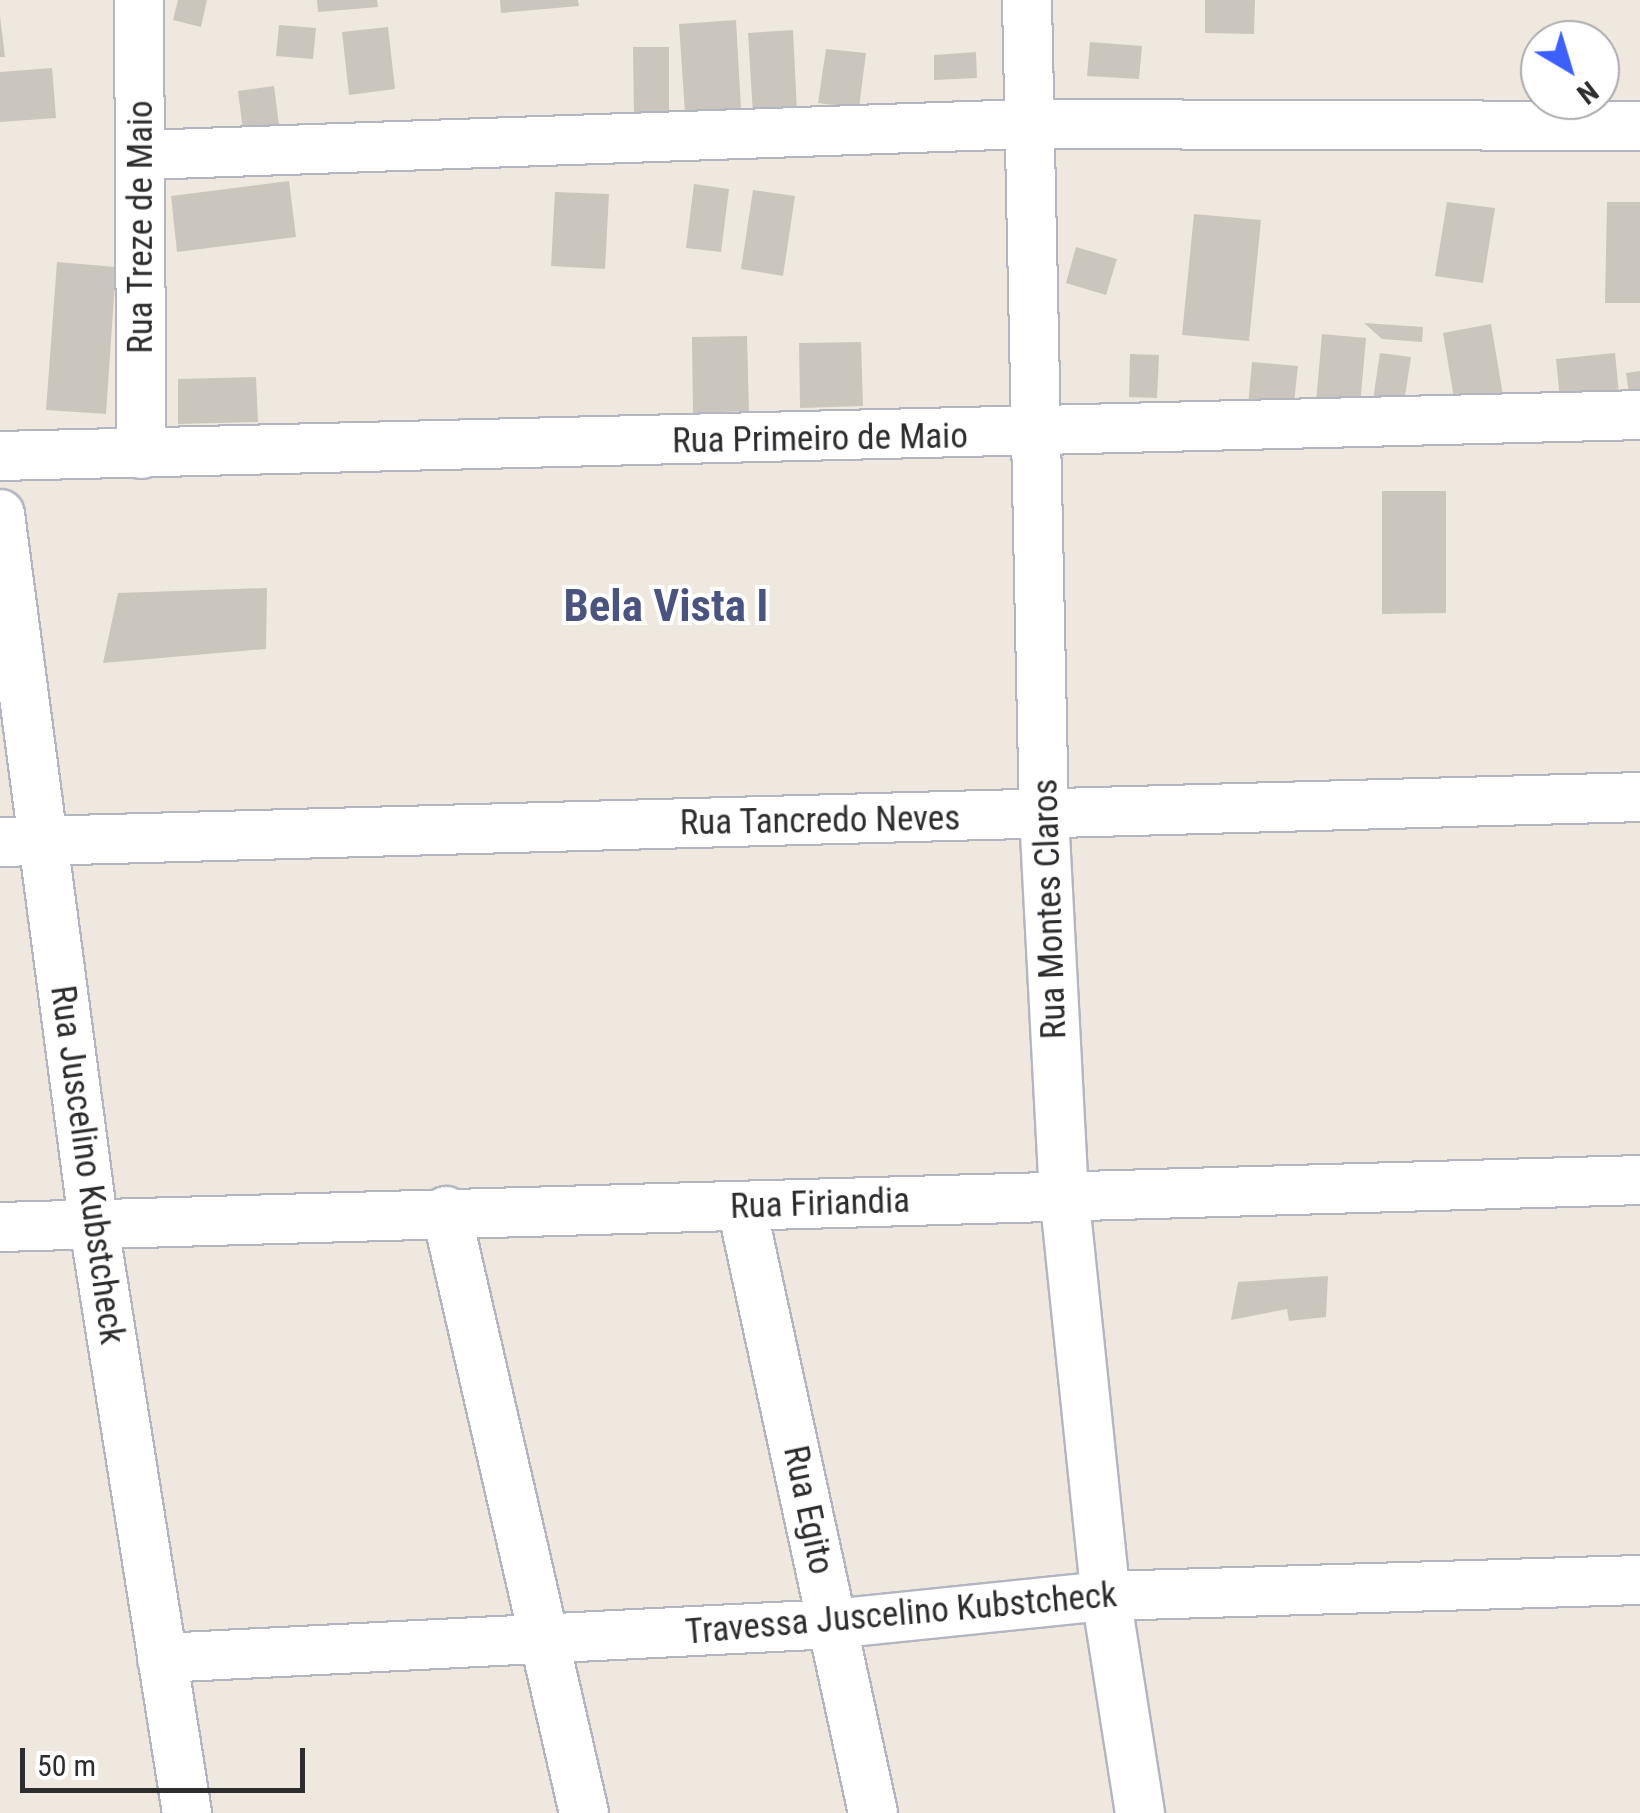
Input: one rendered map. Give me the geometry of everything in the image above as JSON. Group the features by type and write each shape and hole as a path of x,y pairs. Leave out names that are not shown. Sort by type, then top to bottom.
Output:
{"street":[{"name":"Rua Treze de Maio","path":"138,0 143,155 141,454"},
{"name":"Rua Montes Claros","path":"1027,0 1041,434 1044,816 1064,1193 1106,1596 1140,1813"},
{"path":"143,155 1028,124 1640,126"},
{"name":"Rua Primeiro de Maio","path":"0,456 1041,434 1640,416"},
{"name":"Rua Juscelino Kubstcheck","path":"0,514 20,841 93,1220 187,1813"},
{"name":"Rua Tancredo Neves","path":"20,841 1640,797"},
{"name":"Rua Firiandia","path":"0,1227 93,1220 446,1210 742,1208 1064,1193 1640,1180"},
{"name":"Rua Egito","path":"742,1208 873,1813"},
{"path":"446,1210 584,1813"},
{"name":"Travessa Juscelino Kubstcheck","path":"162,1658 542,1642 833,1624 1106,1596 1640,1580"}],"building":[{"path":"178,0 207,0 201,27 173,20"},
{"path":"317,0 377,0 378,7 318,12"},
{"path":"500,0 578,0 579,6 501,13"},
{"path":"1205,0 1255,0 1254,34 1205,33"},
{"path":"0,16 5,57 0,57"},
{"path":"736,20 741,109 685,113 679,24"},
{"path":"279,25 316,28 313,59 276,56"},
{"path":"388,27 395,89 349,95 342,32"},
{"path":"793,30 797,112 753,115 748,33"},
{"path":"1090,42 1142,46 1139,79 1087,76"},
{"path":"633,47 669,47 669,116 634,117"},
{"path":"826,49 866,53 859,108 818,103"},
{"path":"976,52 977,78 934,80 934,55"},
{"path":"52,68 56,118 0,122 0,72"},
{"path":"274,86 280,133 244,138 238,91"},
{"path":"289,181 296,237 177,252 171,196"},
{"path":"694,184 729,189 721,252 686,248"},
{"path":"753,190 795,196 783,276 741,269"},
{"path":"555,192 609,194 605,269 551,266"},
{"path":"1447,202 1495,208 1483,283 1435,276"},
{"path":"1607,202 1640,202 1640,303 1605,303"},
{"path":"1194,214 1261,220 1249,341 1182,335"},
{"path":"1076,247 1117,259 1106,295 1066,283"},
{"path":"57,262 116,267 106,414 46,410"},
{"path":"1364,323 1423,327 1422,342 1382,339"},
{"path":"1491,324 1505,407 1457,416 1443,333"},
{"path":"1322,334 1366,338 1360,406 1316,402"},
{"path":"747,336 749,411 693,413 692,337"},
{"path":"861,342 863,406 800,408 799,343"},
{"path":"1380,353 1411,357 1403,409 1371,413"},
{"path":"1615,353 1620,404 1561,410 1556,359"},
{"path":"1130,354 1159,355 1157,398 1129,397"},
{"path":"1252,362 1298,366 1292,421 1247,417"},
{"path":"1640,371 1640,407 1631,408 1626,373"},
{"path":"256,377 258,422 178,424 178,379"},
{"path":"1382,491 1446,491 1446,613 1382,614"},
{"path":"267,588 266,649 103,663 118,593"},
{"path":"1328,1276 1326,1317 1289,1321 1287,1309 1231,1320 1238,1282"}],"district":[{"name":"Bela Vista I","path":"666,606"}]}
